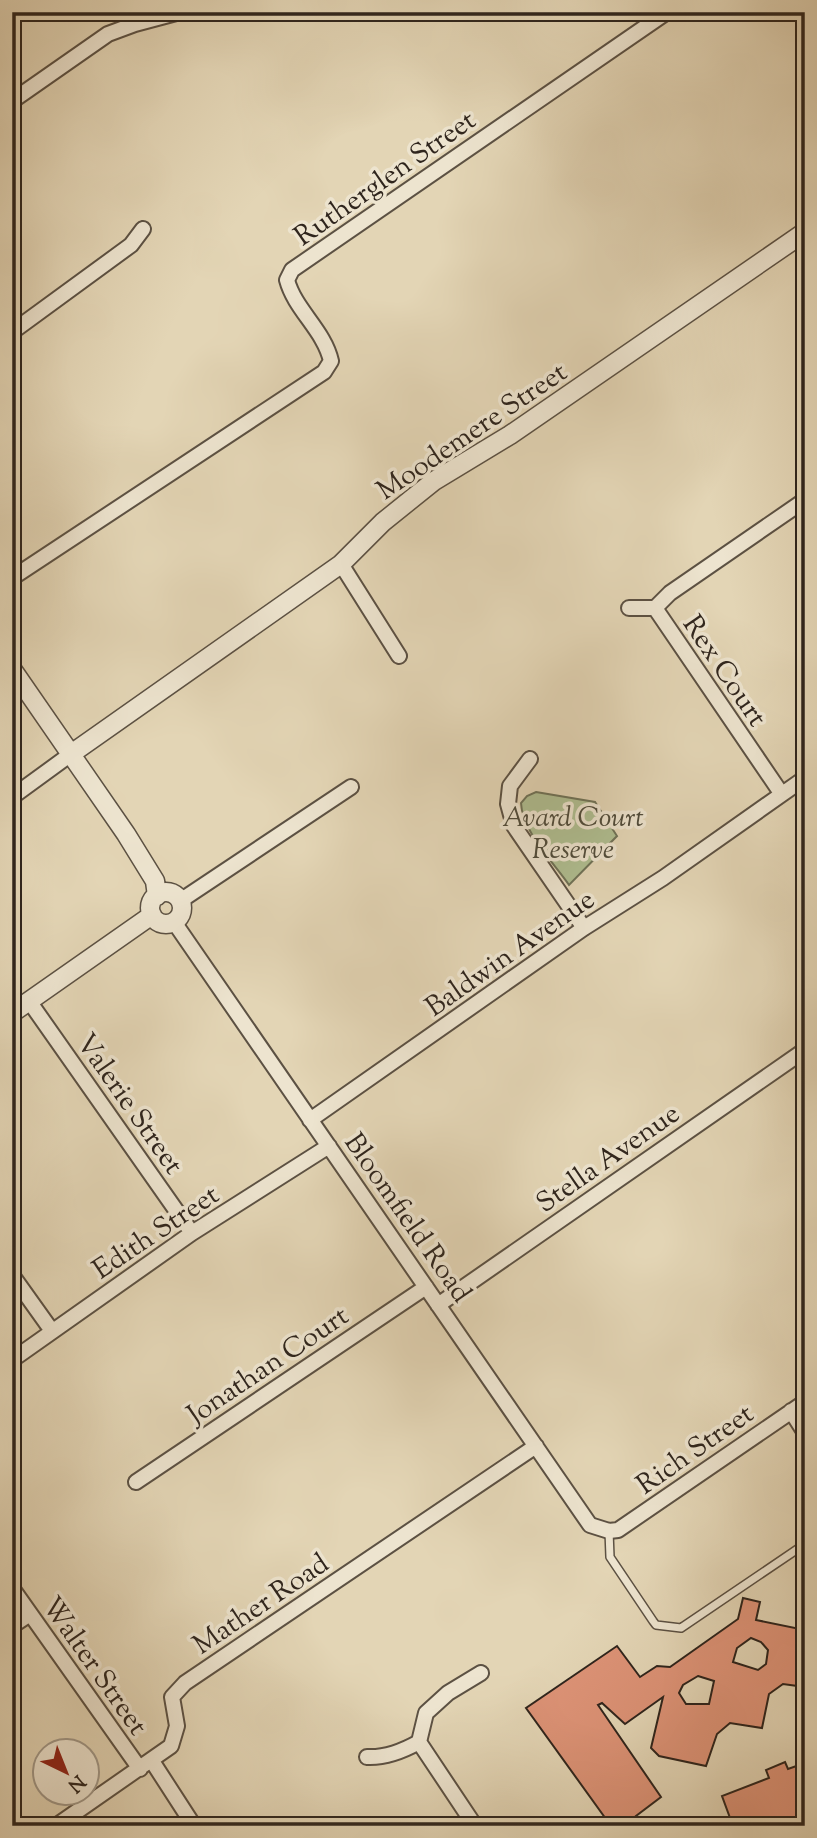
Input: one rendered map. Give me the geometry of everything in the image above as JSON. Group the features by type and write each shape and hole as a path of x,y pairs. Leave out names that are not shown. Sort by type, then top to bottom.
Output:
{"street":[{"path":"12,101 108,34 180,12"},
{"name":"Rutherglen Street","path":"12,578 324,372 331,361 328,347 290,292 287,280 292,270 667,12"},
{"path":"12,332 131,245 143,229"},
{"name":"Moodemere Street","path":"71,754 341,564 383,522 435,481 510,435 805,232"},
{"name":"Rex Court","path":"629,608 655,608 670,593 805,500"},
{"path":"341,564 399,656"},
{"name":"Rex Court","path":"655,608 781,793"},
{"path":"12,669 127,834 155,881 157,896"},
{"path":"12,797 71,754"},
{"path":"530,758 510,786 508,804 514,826 584,928"},
{"name":"Baldwin Avenue","path":"310,1120 584,928 663,878 805,778"},
{"path":"180,901 351,787"},
{"path":"167,892 177,896 180,901 180,915 174,922 164,924 152,915 152,903 157,896 167,892"},
{"path":"12,1013 152,915"},
{"name":"Bloomfield Road","path":"174,922 590,1525 609,1531"},
{"name":"Valerie Street","path":"29,1001 192,1233"},
{"name":"Stella Avenue","path":"438,1305 805,1050"},
{"name":"Edith Street","path":"12,1360 192,1233 328,1146"},
{"path":"12,1275 52,1331"},
{"name":"Jonathan Court","path":"136,1482 426,1287"},
{"name":"Rich Street","path":"609,1531 618,1530 805,1402"},
{"path":"791,1411 805,1433"},
{"name":"Mather Road","path":"55,1826 171,1746 177,1726 172,1697 185,1683 536,1447"},
{"name":"Walter Street","path":"12,1588 194,1826"},
{"path":"12,1626 30,1614"},
{"path":"475,1826 419,1742 426,1713 448,1693 481,1673"},
{"path":"367,1757 379,1758 419,1742"}],"lane":[{"path":"609,1531 610,1557 653,1621 656,1625 681,1628 805,1544"}],"green space":[{"name":"Avard Court Reserve","path":"536,792 595,802 617,836 569,885 532,835 523,814 521,803"}],"building":[{"path":"743,1598 760,1602 756,1620 805,1630 805,1687 783,1684 769,1694 762,1728 730,1723 717,1734 706,1766 659,1756 651,1748 663,1697 625,1724 602,1703 598,1705 661,1797 636,1816 643,1826 611,1826 526,1708 617,1646 640,1677 657,1666 670,1667 738,1619","holes":["751,1638 761,1642 768,1650 766,1664 758,1670 733,1662 737,1648","698,1676 714,1681 709,1704 686,1704 679,1693 683,1685"]},
{"path":"785,1762 788,1769 805,1763 805,1826 733,1826 722,1796 769,1778 766,1770"}]}
